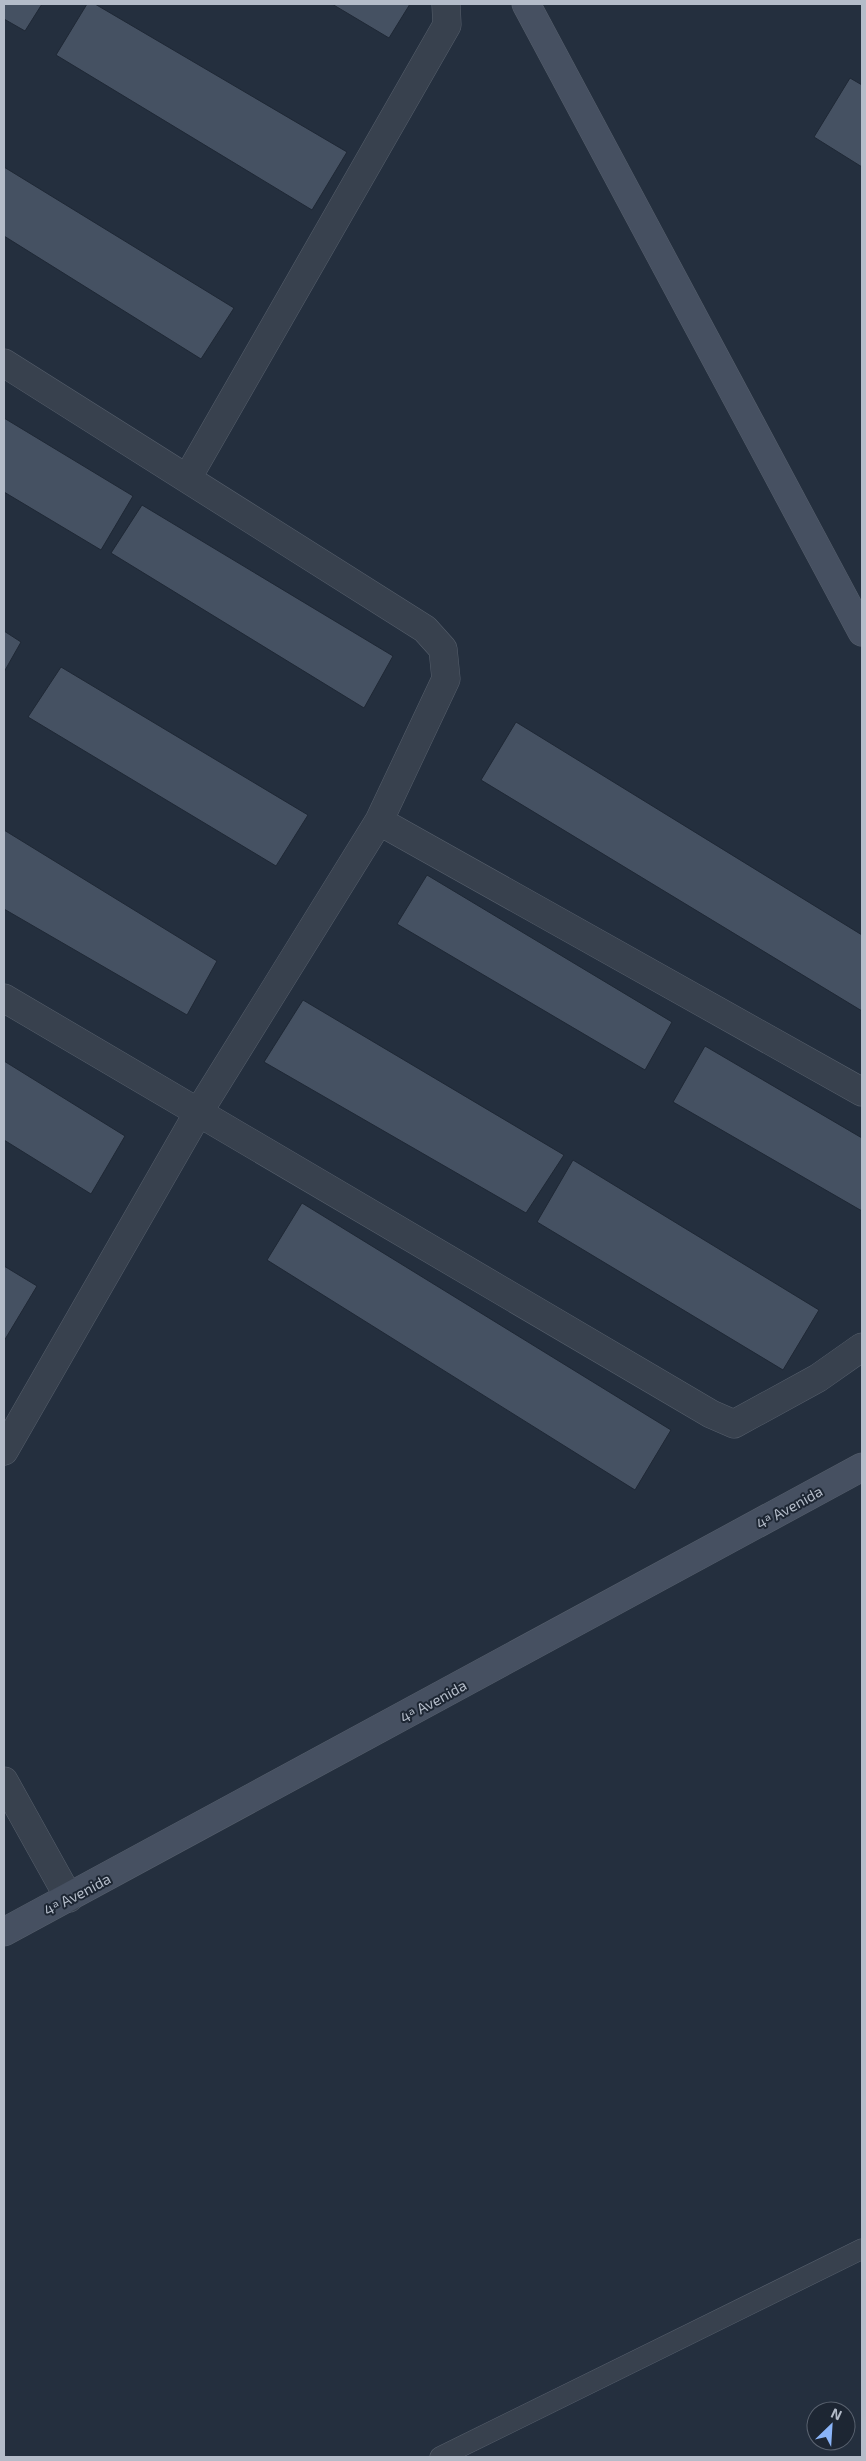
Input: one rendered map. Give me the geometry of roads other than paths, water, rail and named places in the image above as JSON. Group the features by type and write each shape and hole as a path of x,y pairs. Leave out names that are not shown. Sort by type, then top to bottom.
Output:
{"street":[{"path":"188,477 447,25 446,4"},
{"path":"526,4 862,632"},
{"path":"4,363 188,477 425,629 444,649 446,679 378,820 198,1113 4,1451"},
{"path":"378,820 862,1092"},
{"path":"4,998 710,1414 734,1424 818,1378 862,1347"},
{"name":"4ª Avenida","path":"4,1932 862,1468"},
{"path":"4,1781 10,1811 69,1898"}],"lane":[{"path":"440,2457 862,2250"}]}
